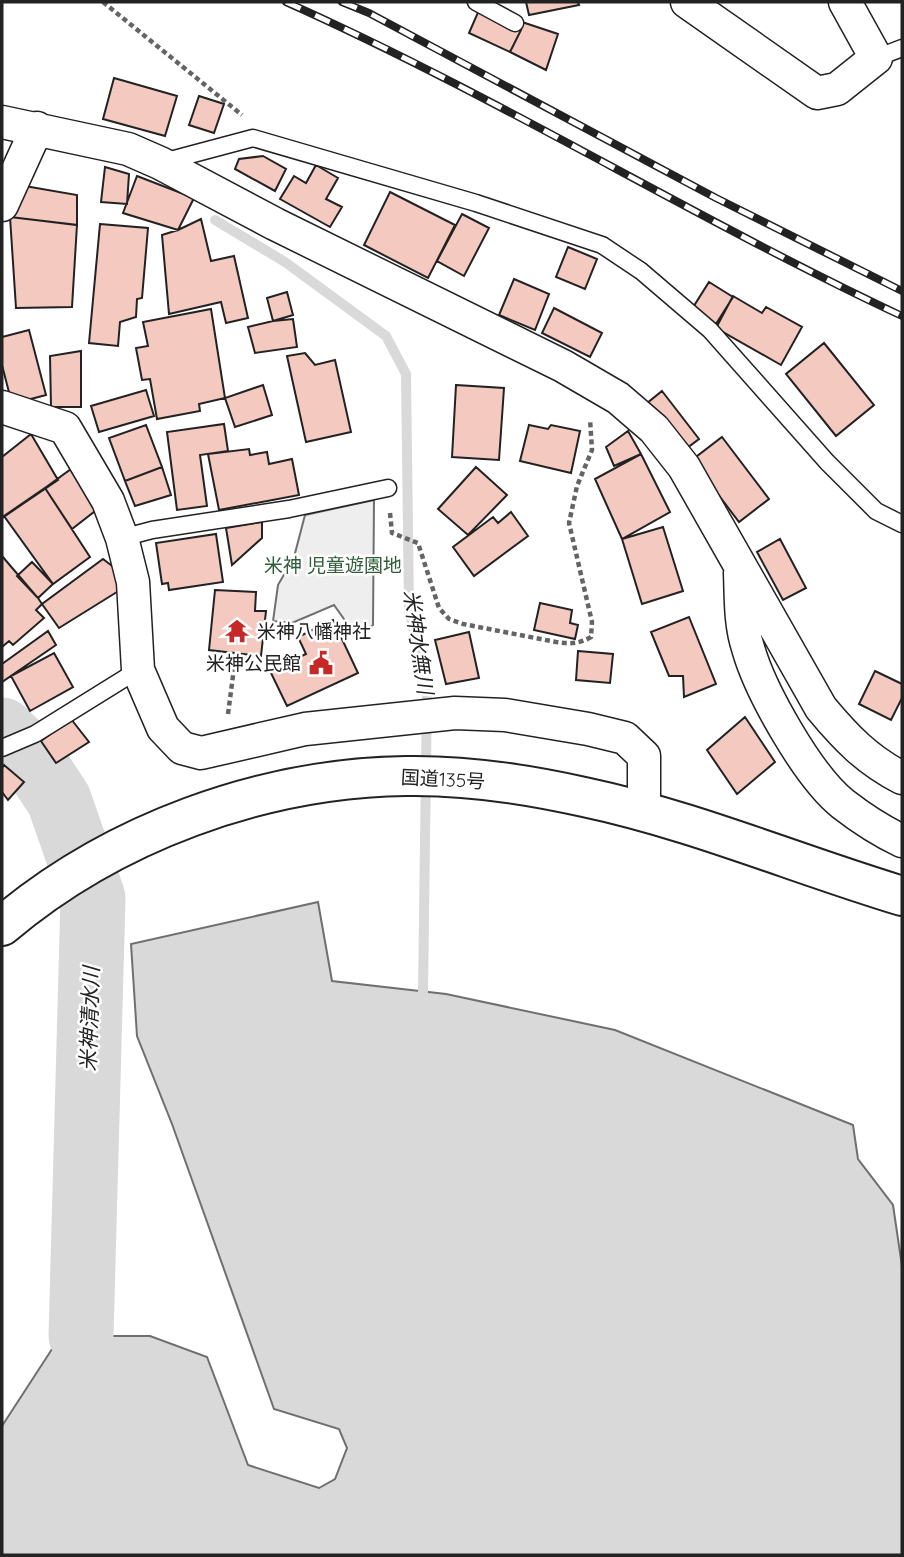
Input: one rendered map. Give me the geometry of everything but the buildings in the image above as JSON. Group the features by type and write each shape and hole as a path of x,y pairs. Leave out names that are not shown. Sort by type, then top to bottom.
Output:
{"highway":[{"name":"国道135号","path":"2,926 47,892 96,861 180,822 271,793 320,784 405,775 513,784 584,797 644,812 902,896"}],"street":[{"path":"687,2 817,93 836,89 889,53 845,2"},
{"path":"2,122 128,149 160,163 275,224 563,366 618,398 654,429 684,467 821,708 848,741 883,768 902,778"},
{"path":"2,205 37,128"},
{"path":"2,407 65,428 108,501 122,538 133,582 138,670 163,728 182,748 201,753 305,729 405,717 455,713 516,717 625,738 644,756 644,812"},
{"path":"740,568 742,621 748,649 774,709 821,782 842,803 902,841"}],"lane":[{"path":"476,2 515,23"},
{"path":"160,163 253,138 476,203 602,245 641,271 710,330 827,462 876,511 902,524"},
{"path":"122,538 152,530 289,509 388,488"},
{"path":"2,748 35,734 138,670"}],"path":[{"path":"103,2 240,112 253,138"},
{"path":"392,533 418,543 439,608 449,619 571,644 583,642 591,637 589,609 569,523 577,486 592,450 589,414"},
{"path":"230,699 236,653"}],"green space":[{"name":"米神 児童遊園地","path":"374,500 373,625 356,636 334,605 292,623 273,621 278,585 294,557 305,515"}],"shaded area":[{"path":"318,902 332,981 446,994 615,1030 853,1125 858,1159 893,1205 902,1266 902,1555 2,1555 2,1426 54,1346 81,1336 150,1336 207,1357 248,1465 319,1488 335,1479 347,1448 339,1429 274,1409 172,1124 137,1036 131,944"}],"waterway":[{"name":"米神水無川","path":"215,220 285,262 386,336 406,374 409,610 427,690 423,992"},
{"name":"米神清水川","path":"2,730 31,758 59,800 93,898 81,1336"}],"railway":[{"path":"286,2 442,77 747,239 902,316"},
{"path":"342,2 369,13 716,198 902,291"}],"place":[{"name":"米神八幡神社","path":"237,631"},
{"name":"米神公民館","path":"321,663"}]}
